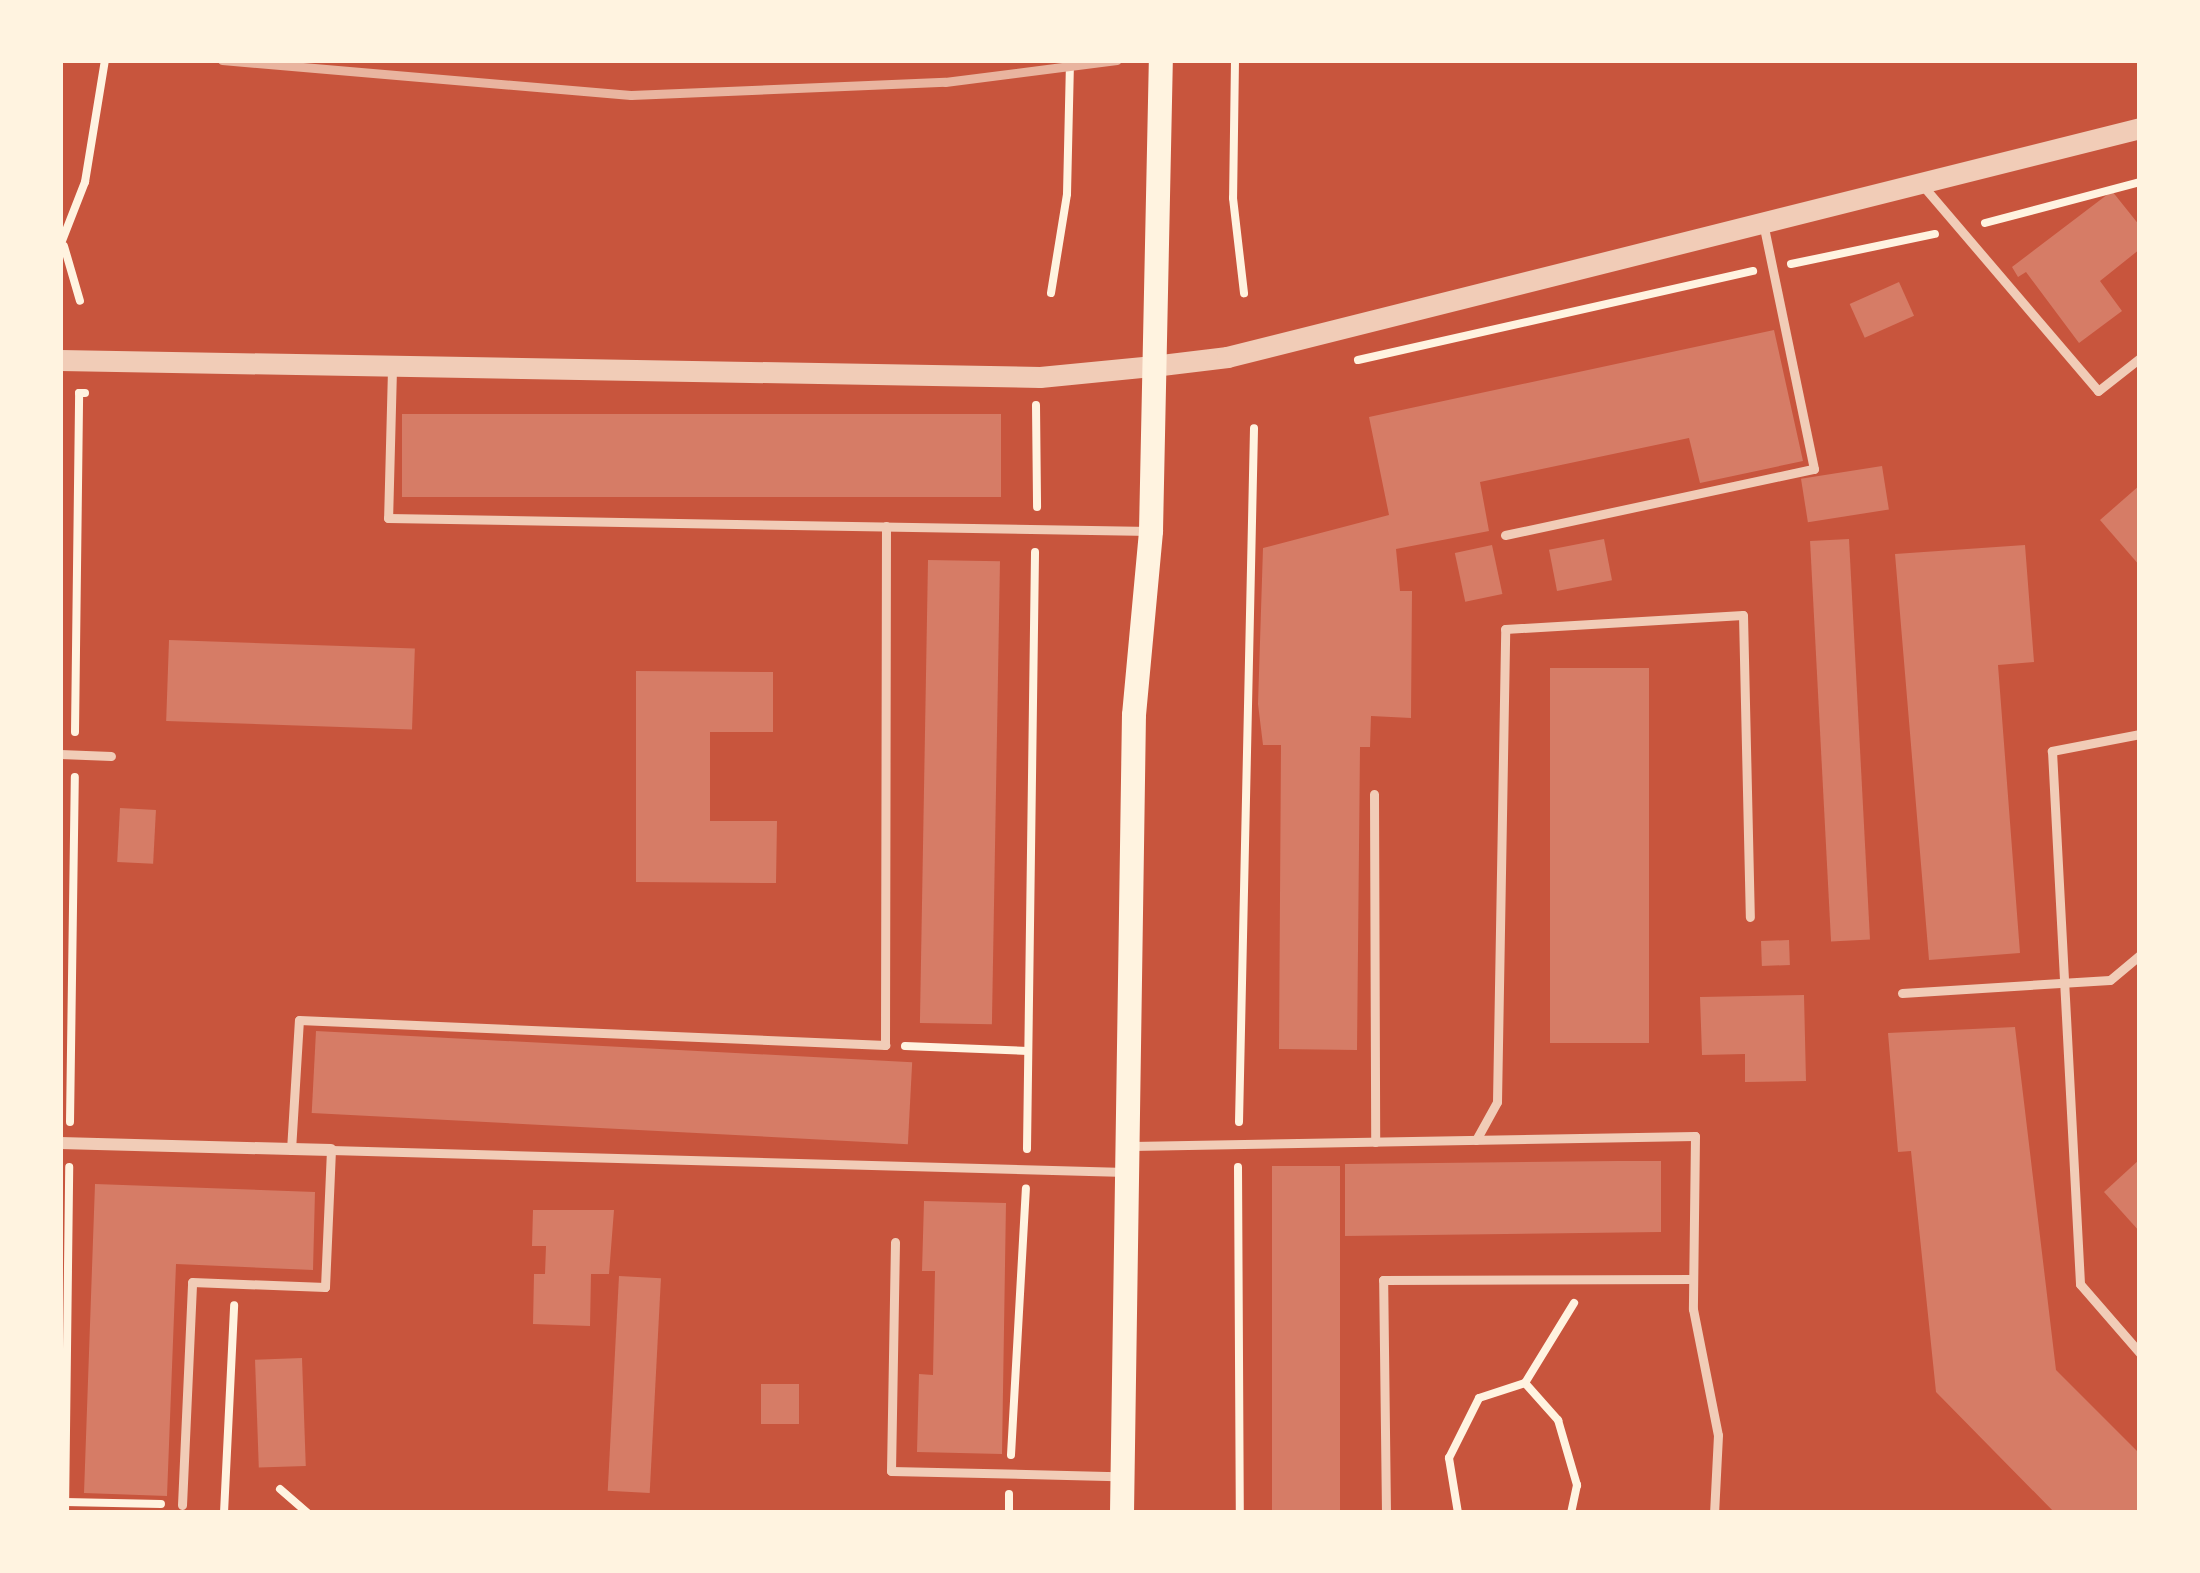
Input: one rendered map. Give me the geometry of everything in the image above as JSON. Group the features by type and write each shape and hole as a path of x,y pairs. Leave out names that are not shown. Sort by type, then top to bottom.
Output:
{"main road":[{"path":"1122,1513 1131,1160 1134,715 1151,531 1161,60"}],"street":[{"path":"60,360 1030,377 1153,366 1227,357 2140,128"},
{"path":"65,1143 331,1150"}],"lane":[{"path":"1920,183 2098,391 2140,358"},
{"path":"1505,536 1814,470 1763,222"},
{"path":"392,364 388,518 1036,533 1151,531"},
{"path":"291,1150 299,1020 885,1045 886,526"},
{"path":"1476,1139 1497,1102 1504,629 1743,615 1750,917"},
{"path":"2140,734 2052,751 2080,1284 2140,1354"},
{"path":"60,754 110,756"},
{"path":"1374,794 1375,1142"},
{"path":"1902,993 2110,980 2140,955"},
{"path":"182,1505 192,1282 325,1287 331,1150 1027,1170 1238,1144 1695,1136 1693,1279 1718,1435 1714,1513"},
{"path":"896,1242 891,1471 1123,1476"},
{"path":"1386,1513 1383,1280 1693,1279"}],"path":[{"path":"80,301 62,246 85,182 106,60"},
{"path":"1051,293 1067,194 1070,60"},
{"path":"1235,60 1233,198 1244,292"},
{"path":"1332,366 1961,229 2140,182"},
{"path":"79,393 65,1143 65,1507 182,1505"},
{"path":"1009,1513 1027,1170 1039,405"},
{"path":"1240,1513 1238,1144 1254,428"},
{"path":"885,1045 1028,1052"},
{"path":"1458,1513 1449,1458 1479,1399 1525,1383 1592,1278"},
{"path":"224,1513 235,1283"},
{"path":"1525,1383 1558,1420 1577,1485 1571,1513"},
{"path":"280,1489 308,1513"}],"building":[{"path":"2112,191 2140,226 2140,249 2100,281 2122,311 2079,343 2026,272 2018,277 2012,267"},
{"path":"1899,282 1914,316 1865,338 1850,304"},
{"path":"1774,330 1803,461 1700,483 1689,438 1480,482 1489,531 1396,549 1400,591 1412,591 1411,718 1371,716 1370,747 1360,747 1357,1050 1279,1049 1281,745 1263,745 1258,704 1263,548 1389,515 1369,417"},
{"path":"402,414 1001,414 1001,497 402,497"},
{"path":"1882,466 1889,509 1808,522 1801,479"},
{"path":"2140,485 2140,566 2100,520"},
{"path":"1604,539 1612,580 1557,591 1549,550"},
{"path":"1849,539 1870,939 1831,941 1810,541"},
{"path":"1492,545 1502,594 1465,602 1455,553"},
{"path":"2025,545 2034,662 1998,665 2020,953 1929,960 1895,554"},
{"path":"928,560 1000,561 992,1024 920,1023"},
{"path":"169,640 415,649 412,730 166,721"},
{"path":"1550,668 1649,668 1649,1043 1550,1043"},
{"path":"636,671 773,672 773,732 710,732 710,821 777,821 776,883 636,882"},
{"path":"120,808 156,810 153,864 117,862"},
{"path":"1789,940 1790,965 1762,966 1761,941"},
{"path":"1804,995 1806,1081 1745,1082 1745,1054 1702,1055 1700,997"},
{"path":"2015,1027 2056,1370 2140,1454 2140,1513 2055,1513 1936,1392 1911,1151 1898,1152 1888,1033"},
{"path":"316,1031 912,1062 908,1144 312,1113"},
{"path":"2140,1159 2140,1232 2104,1192"},
{"path":"1661,1161 1661,1232 1345,1236 1345,1164"},
{"path":"1272,1166 1340,1166 1340,1513 1272,1513"},
{"path":"95,1184 315,1192 313,1270 176,1264 167,1496 84,1493"},
{"path":"924,1201 1006,1203 1002,1454 917,1452 919,1374 933,1375 935,1271 922,1271"},
{"path":"533,1210 614,1210 609,1274 591,1274 590,1326 533,1324 534,1274 545,1274 546,1246 532,1246"},
{"path":"619,1276 661,1278 650,1493 608,1491"},
{"path":"302,1358 306,1466 259,1468 255,1360"},
{"path":"761,1384 799,1384 799,1424 761,1424"}],"railway":[{"path":"222,60 631,95 945,82 1117,60"}]}
